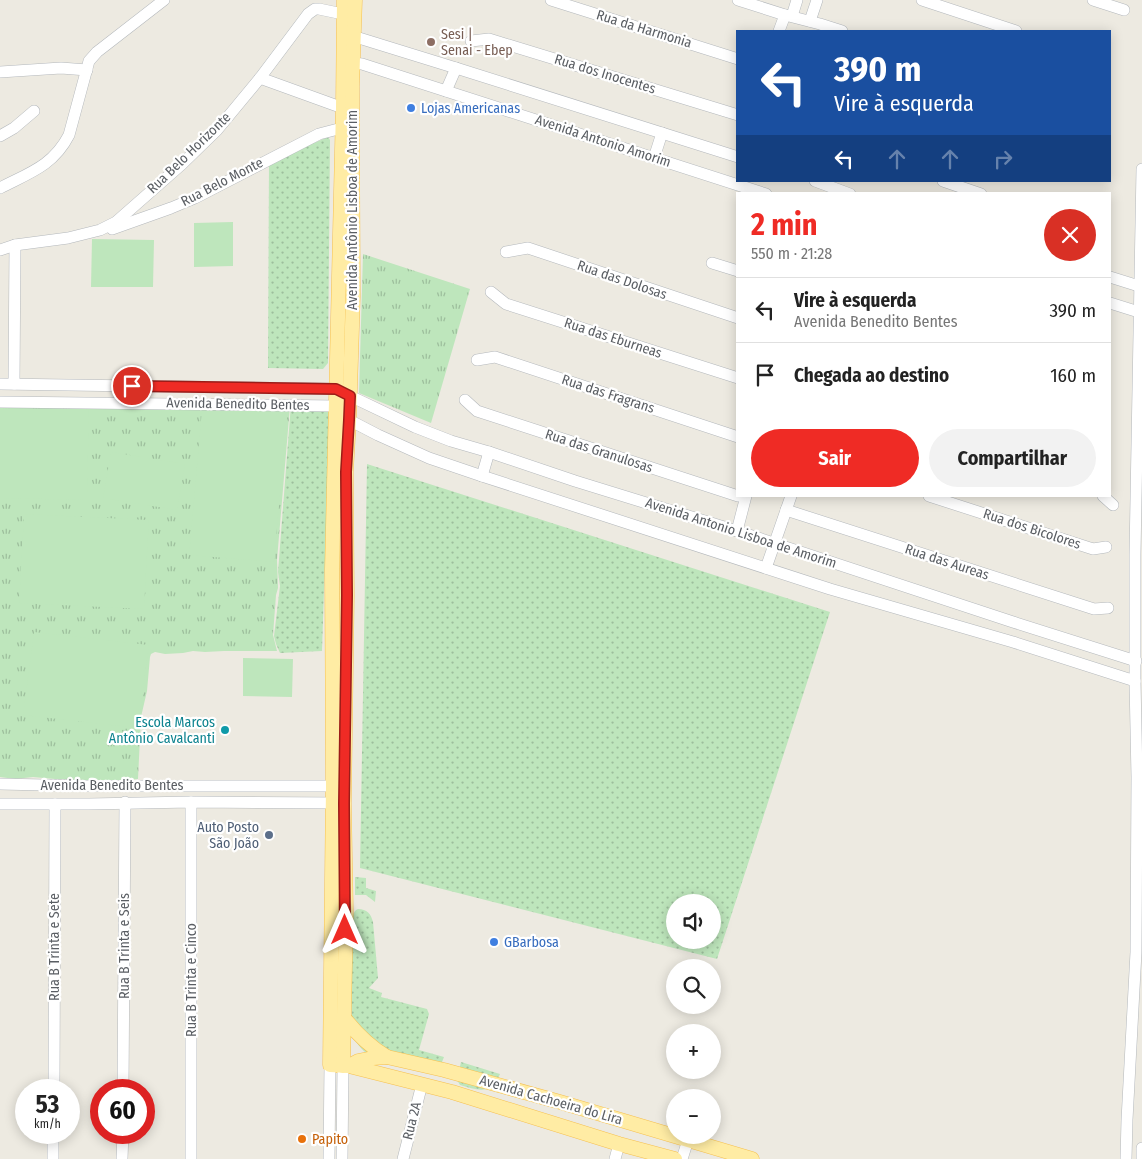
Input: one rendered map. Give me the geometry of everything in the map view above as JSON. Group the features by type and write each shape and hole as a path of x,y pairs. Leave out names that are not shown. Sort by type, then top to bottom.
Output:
{"main road":[{"name":"Avenida Antônio Lisboa de Amorim","path":"348,35 355,0"},
{"name":"Avenida Antônio Lisboa de Amorim","path":"339,786 332,568 342,108 348,63 348,35 343,7"},
{"name":"Avenida Antônio Lisboa de Amorim","path":"339,786 347,595 346,472 353,296 352,86 348,63"},
{"path":"339,786 341,1066"},
{"path":"338,803 346,904 344,1020 341,1066"},
{"path":"344,1020 360,1037 385,1057"},
{"path":"377,1073 374,1065 385,1057"},
{"name":"Avenida Cachoeira do Lira","path":"341,1066 385,1057 444,1070 666,1134"},
{"name":"Avenida Cachoeira do Lira","path":"341,1066 377,1073 475,1098 619,1144 675,1159"},
{"name":"Avenida Cachoeira do Lira","path":"701,1144 752,1159"}],"street":[{"path":"0,188 41,167 54,158 69,135 89,61 97,52 164,0"},
{"name":"Rua da Harmonia","path":"551,0 736,58"},
{"path":"738,0 838,30"},
{"path":"780,30 797,0"},
{"path":"816,25 817,0"},
{"path":"922,0 1013,30"},
{"path":"1093,0 1124,10"},
{"name":"Rua Belo Horizonte","path":"0,250 15,245 68,238 100,230 116,222 182,164 216,130 260,78 300,24 312,11 343,7"},
{"name":"Avenida Antonio Amorim","path":"348,35 736,156"},
{"name":"Rua dos Inocentes","path":"471,41 489,39 736,114"},
{"name":"Avenida Antonio Amorim","path":"348,63 362,64 446,90 654,158 730,188 754,192"},
{"path":"0,72 61,68 87,70"},
{"path":"446,90 456,68"},
{"path":"260,78 342,108"},
{"path":"0,136 14,128 34,112"},
{"name":"Rua Belo Monte","path":"100,230 126,224 195,198 319,134 342,128"},
{"path":"654,158 662,133"},
{"path":"1126,1159 1136,952 1135,554 1141,313 1142,169"},
{"path":"818,182 845,192"},
{"path":"946,182 975,192"},
{"path":"14,384 15,245"},
{"name":"Rua das Dolosas","path":"506,252 528,248 736,317"},
{"path":"712,263 736,271"},
{"path":"1111,277 1141,286"},
{"name":"Rua das Eburneas","path":"491,292 506,304 736,377"},
{"path":"1111,304 1141,313"},
{"name":"Rua das Fragrans","path":"477,360 495,357 736,436"},
{"name":"Avenida Benedito Bentes","path":"0,384 336,389 350,396"},
{"name":"Avenida Antonio Lisboa de Amorim","path":"350,396 415,427 451,441 1136,660"},
{"name":"Rua das Granulosas","path":"465,400 477,411 736,495"},
{"name":"Avenida Benedito Bentes","path":"0,402 336,406"},
{"path":"336,406 349,420"},
{"name":"Avenida Antonio Lisboa de Amorim","path":"349,420 429,458 482,476 830,589 1013,642 1135,681"},
{"path":"482,476 489,452"},
{"name":"Rua das Granulosas","path":"737,531 742,497"},
{"path":"766,568 791,497"},
{"name":"Rua dos Bicolores","path":"932,497 1093,549 1106,547"},
{"path":"1104,497 1113,505"},
{"name":"Rua das Aureas","path":"786,510 1094,610 1108,608"},
{"name":"Avenida Benedito Bentes","path":"0,784 339,786"},
{"path":"88,786 89,804"},
{"name":"Avenida Benedito Bentes","path":"0,804 125,802 338,803"},
{"name":"Rua B Trinta e Seis","path":"123,1079 125,802"},
{"name":"Rua B Trinta e Cinco","path":"191,802 191,1159"},
{"name":"Rua B Trinta e Sete","path":"54,1079 55,804"},
{"path":"330,1159 341,1066"},
{"path":"341,1066 342,1159"},
{"name":"Rua 2A","path":"407,1158 422,1084"},
{"path":"53,1159 54,1144"},
{"path":"122,1144 122,1159"},
{"path":"615,1159 619,1144"},
{"path":"682,1159 687,1144"},
{"path":"1142,1148 1142,1159"}],"green space":[{"path":"328,137 330,140 328,363 323,369 268,368 269,162"},
{"path":"233,222 233,266 194,267 194,223"},
{"path":"92,239 154,240 153,287 91,287"},
{"path":"363,254 470,289 431,423 359,393"},
{"path":"291,404 330,407 322,651 280,653 274,636 280,586 278,572"},
{"path":"0,405 290,406 277,560 278,588 273,635 277,651 193,651 165,654 155,652 151,654 147,691 141,717 138,779 115,781 0,777"},
{"path":"0,408 89,409 87,500 0,498"},
{"path":"202,409 287,416 274,562 189,555"},
{"path":"111,452 185,464 177,510 103,498"},
{"path":"367,464 830,612 721,947 721,894 666,894 666,946 360,868"},
{"path":"24,514 149,520 144,609 19,603"},
{"path":"34,632 149,645 138,728 23,715"},
{"path":"243,658 293,659 292,697 243,696"},
{"path":"355,877 366,878 366,888 376,891 375,902 366,895 355,895"},
{"path":"358,909 368,913 373,922 378,978 369,988 382,993 381,997 427,1009 429,1014 419,1050 444,1057 437,1067 367,1054 355,1039 352,1028 350,932 353,926 354,913"},
{"path":"678,949 720,949 717,959"},
{"path":"461,1062 500,1074 492,1086 483,1090 460,1085 457,1080"}],"place":[{"name":"Sesi | Senai - Ebep","path":"431,42"},
{"name":"Lojas Americanas","path":"411,108"},
{"name":"Escola Marcos Antônio Cavalcanti","path":"225,730"},
{"name":"Auto Posto São João","path":"269,835"},
{"name":"GBarbosa","path":"494,942"},
{"name":"Papito","path":"302,1139"}],"route":[{"path":"132,386 336,389 350,396 346,472 345,930"}]}
